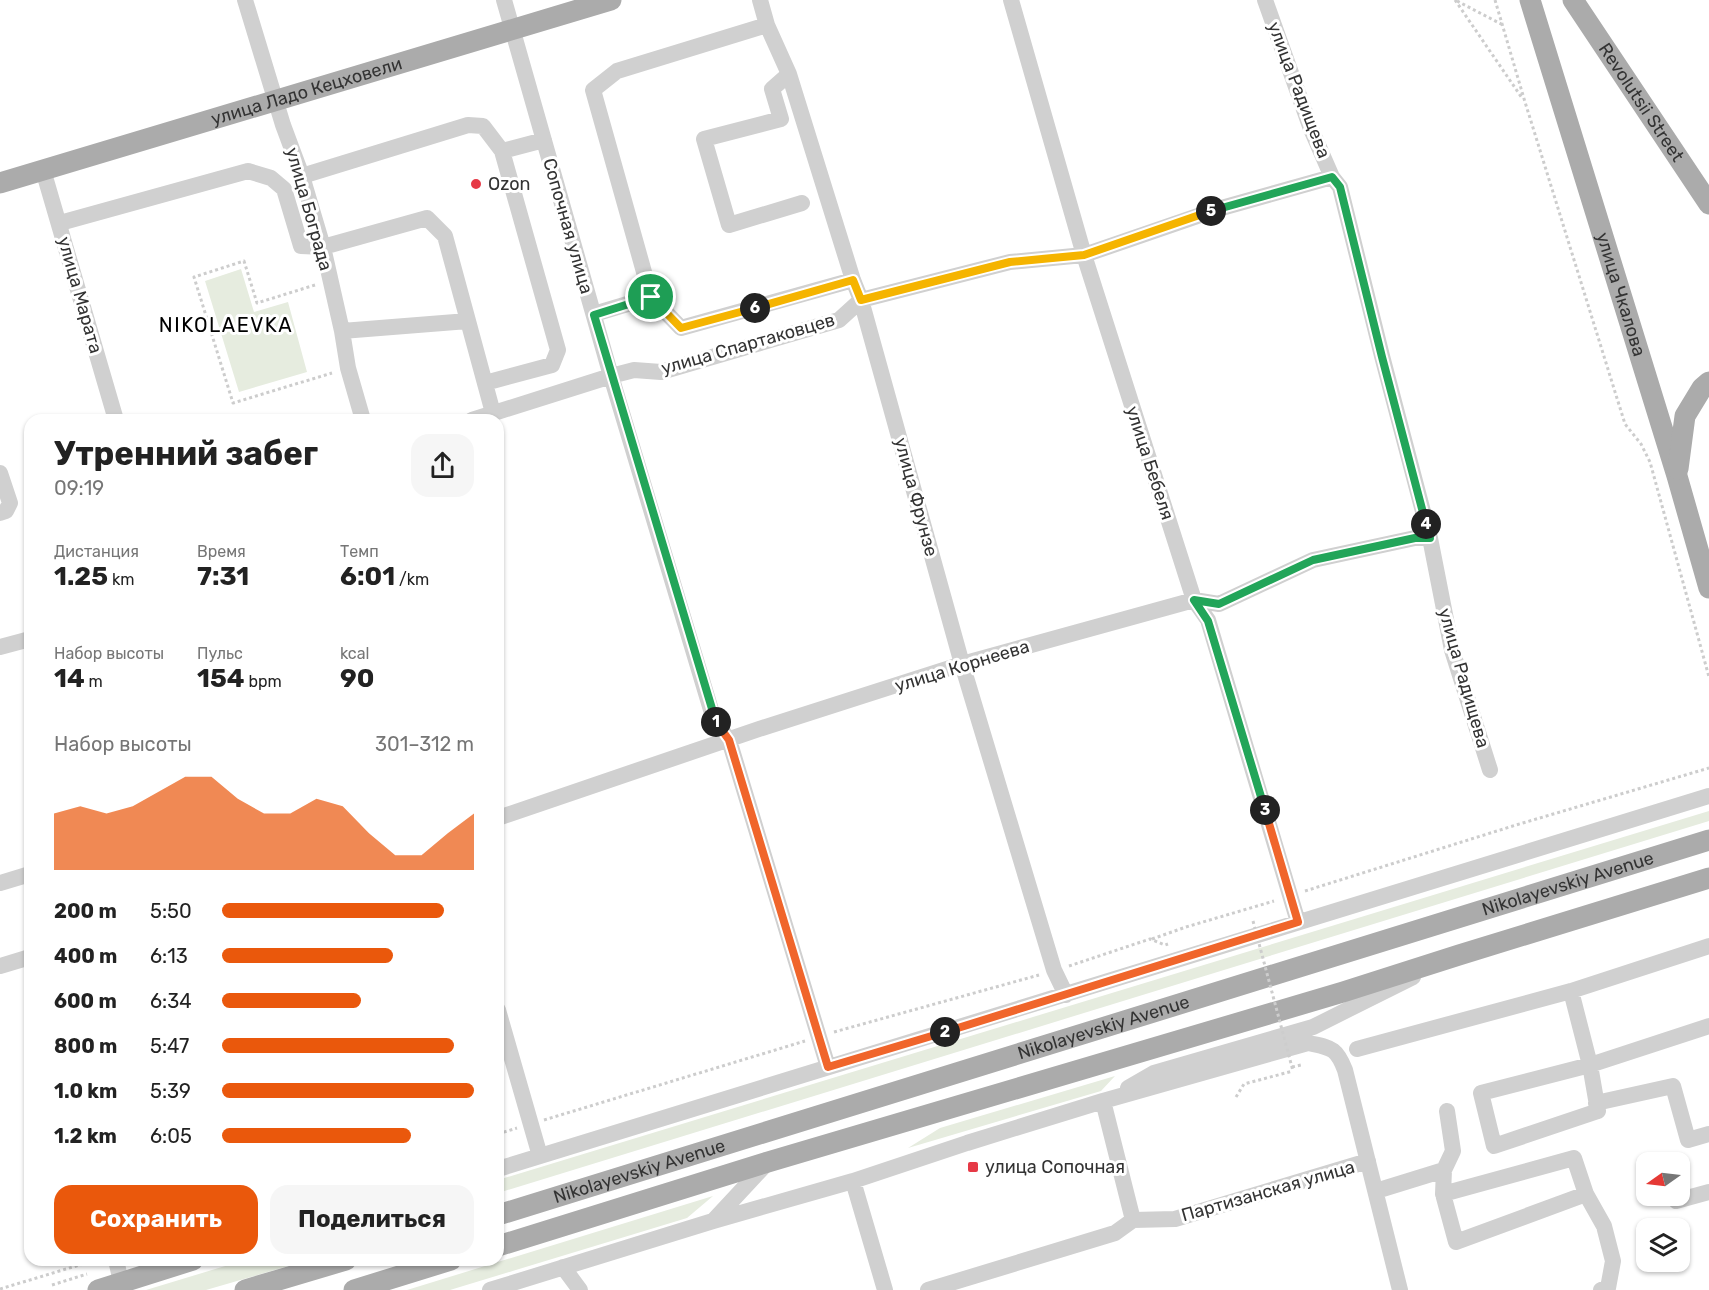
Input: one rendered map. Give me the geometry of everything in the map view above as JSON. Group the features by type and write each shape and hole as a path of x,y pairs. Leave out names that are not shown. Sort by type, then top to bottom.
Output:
{"main road":[{"name":"улица Ладо Кецховели","path":"0,183 611,0"},
{"name":"улица Чкалова","path":"1530,0 1677,476 1709,588"},
{"name":"Revolutsii Street","path":"1573,0 1709,204"},
{"path":"1677,476 1685,416 1702,388 1709,382"},
{"name":"Nikolayevskiy Avenue","path":"504,1213 1709,840"},
{"name":"Nikolayevskiy Avenue","path":"504,1244 768,1162 1343,992 1709,878"},
{"path":"96,1281 121,1282 173,1266"},
{"path":"245,1290 326,1266"},
{"path":"354,1290 432,1266"}],"street":[{"name":"улица Бограда","path":"245,0 323,247 348,368 361,414"},
{"name":"Сопочная улица","path":"504,0 611,376 714,720 729,740 828,1067"},
{"name":"улица Фрунзе","path":"760,0 767,25 789,74 861,300 962,664 1054,970 1066,995"},
{"name":"улица Бебеля","path":"1011,0 1084,255 1194,600 1208,621 1298,922"},
{"name":"улица Радищева","path":"1265,0 1311,129 1332,177 1340,187 1430,538 1452,650 1490,770"},
{"path":"767,25 617,71 593,90 651,297 681,328 853,280"},
{"path":"789,74 772,89 781,119 704,139 729,225 802,203"},
{"path":"302,176 468,125 483,126 502,151 558,350 552,365 485,383"},
{"path":"502,151 544,140"},
{"name":"улица Марата","path":"43,170 114,414"},
{"path":"60,223 248,171 272,177 284,189 301,246 323,247 427,218 445,236 493,413"},
{"name":"улица Спартаковцев","path":"490,414 611,376 634,370 661,372 839,320 861,300 1010,262 1084,255 1218,208 1332,177"},
{"path":"594,315 651,297"},
{"path":"342,331 468,321"},
{"path":"0,473 10,503 6,511 0,513"},
{"name":"улица Корнеева","path":"504,816 759,729 962,664 1194,600 1219,604 1313,560 1415,538 1430,538"},
{"path":"0,647 24,641"},
{"path":"504,1167 1709,796"},
{"path":"0,883 24,876"},
{"path":"1357,1049 1571,991 1709,946"},
{"path":"1103,1101 1154,1073 1313,1027 1459,954"},
{"path":"0,966 24,960"},
{"path":"1571,991 1590,1065 1598,1111 1494,1146 1481,1093 1590,1065 1709,1026"},
{"path":"504,1031 540,1156"},
{"path":"490,1290 713,1221 853,1181 1103,1101 1308,1043 1328,1047 1337,1052 1345,1070 1400,1290"},
{"path":"1596,1103 1673,1086 1688,1140 1709,1134"},
{"path":"1103,1101 1133,1220"},
{"path":"1447,1112 1453,1151 1444,1170 1443,1194 1456,1242 1586,1194"},
{"path":"1443,1194 1574,1158 1586,1194 1604,1226 1613,1262 1608,1288 1600,1290"},
{"name":"Партизанская улица","path":"928,1290 1115,1233 1133,1220 1175,1219 1368,1161"},
{"path":"713,1221 768,1162"},
{"path":"1376,1191 1444,1170"},
{"path":"853,1181 885,1290"},
{"path":"1690,1197 1709,1192"},
{"path":"117,1266 121,1282"},
{"path":"563,1267 580,1290"}],"path":[{"path":"1456,0 1503,25"},
{"path":"1456,0 1525,102"},
{"path":"1495,0 1625,424 1641,444 1650,462 1709,677"},
{"path":"330,281 257,303 244,261 194,277 233,403 348,368"},
{"path":"1304,892 1709,768"},
{"path":"1068,966 1186,927 1275,901"},
{"path":"1252,921 1292,1069"},
{"path":"1150,939 1165,945"},
{"path":"831,1033 1043,974"},
{"path":"540,1121 807,1040"},
{"path":"1236,1096 1244,1084 1301,1065"},
{"path":"504,1132 522,1127"},
{"path":"0,1289 76,1266"},
{"path":"52,1285 96,1281"}],"shaded area":[{"path":"241,269 254,312 288,302 307,372 239,392 205,281"},
{"path":"1709,811 1709,821 504,1191 504,1178"},
{"path":"1115,1076 1101,1091 908,1148 940,1128"},
{"path":"713,1196 687,1218 450,1290 407,1290 485,1266 504,1266 504,1260"},
{"path":"225,1266 288,1266 206,1290 146,1290"}],"place":[{"name":"Ozon","path":"476,184"},
{"name":"улица Сопочная","path":"973,1167"}],"district":[{"name":"NIKOLAEVKA","path":"226,325"}],"route":[{"path":"1332,177 1340,187 1430,538 1415,538 1313,560 1219,604 1194,600 1208,621 1298,922 828,1067 729,740 714,720 594,315 651,297 681,328 853,280 861,300 1010,262 1084,255 1218,208 1332,177"}]}
